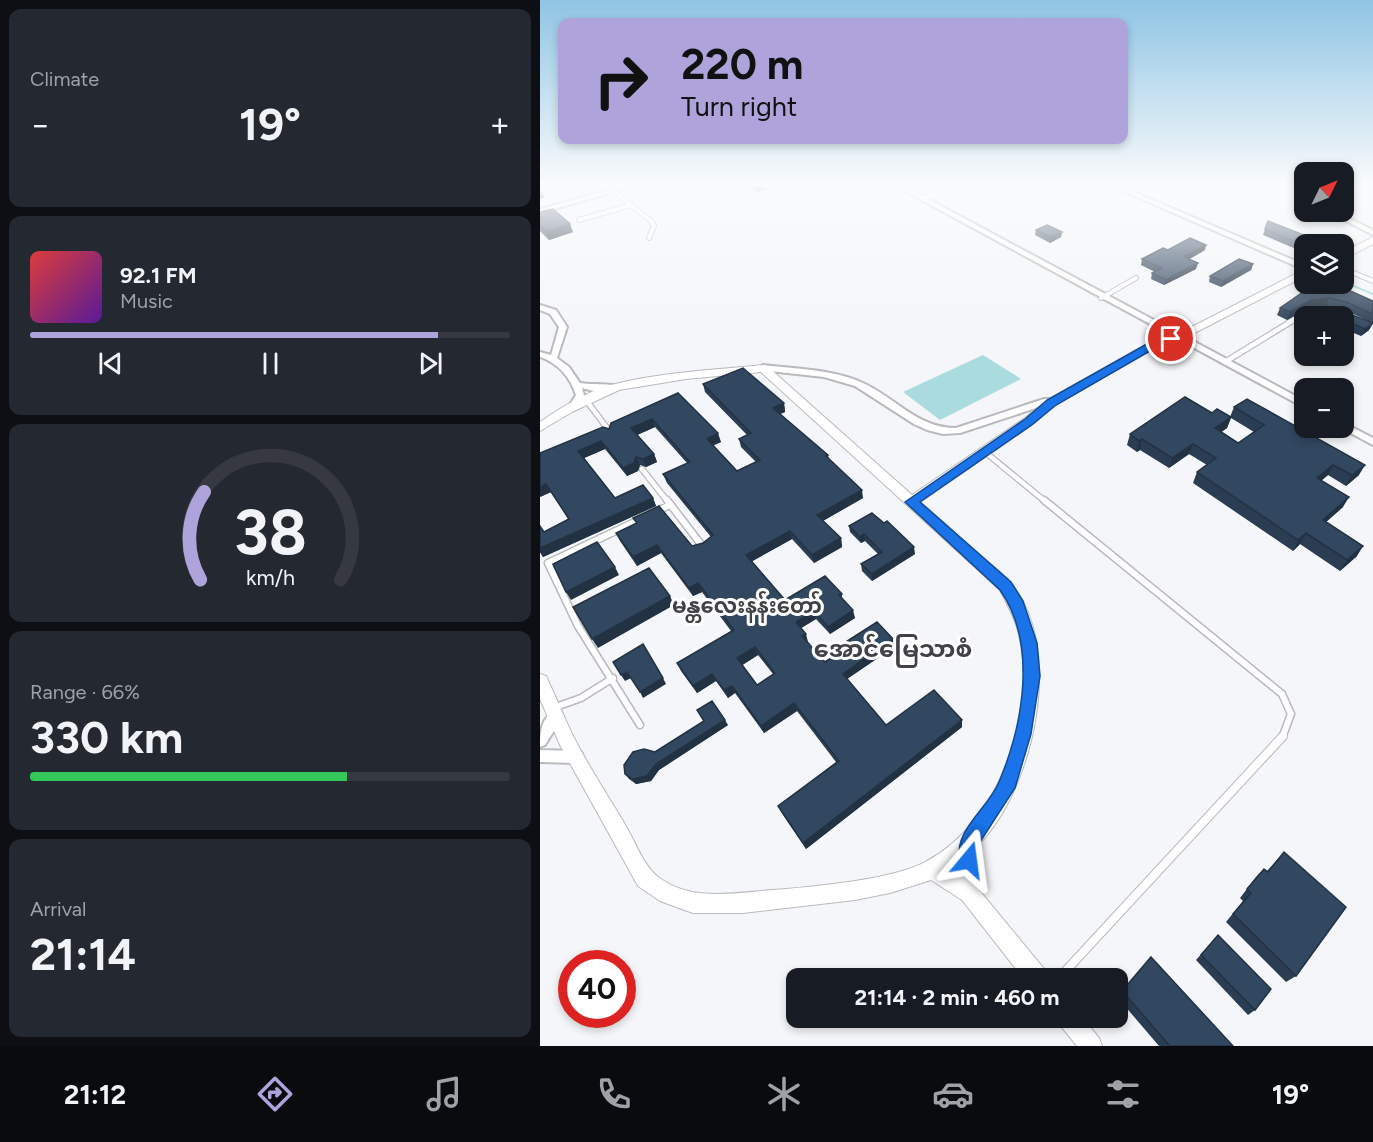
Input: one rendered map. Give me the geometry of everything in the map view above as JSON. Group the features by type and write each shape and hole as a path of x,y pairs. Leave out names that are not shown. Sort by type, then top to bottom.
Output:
{"street":[{"path":"983,233 1101,298 1294,399"},
{"path":"1221,233 1294,265"},
{"path":"1354,250 1373,240"},
{"path":"911,502 985,452 1052,402 1158,342 1179,337 1294,276"},
{"path":"540,307 553,312 561,320 563,327 554,357"},
{"path":"540,354 554,357 578,385 580,403"},
{"path":"578,385 594,388 616,387 686,376 763,368 856,383 924,425 944,431 957,431 1044,402 1052,402"},
{"path":"540,681 576,757 645,879 664,895 693,903 760,901 850,890 892,882 933,870 969,843 1006,788 1023,734 1032,676 1029,643 1016,601 1005,586 763,368"},
{"path":"540,427 580,403 616,387"},
{"path":"1354,432 1373,442"},
{"path":"540,741 554,712"},
{"path":"540,756 576,757"},
{"path":"969,843 969,893"},
{"path":"933,870 969,893 1029,968"},
{"path":"1077,1028 1091,1046"}],"lane":[{"path":"649,238 651,233"},
{"path":"1354,273 1373,281"},
{"path":"1101,298 1136,278"},
{"path":"1225,362 1294,319"},
{"path":"580,403 611,433"},
{"path":"985,452 1273,686 1282,694 1291,714 1285,734 1068,968"},
{"path":"642,469 703,547"},
{"path":"640,725 613,678 594,657 548,563 669,505"},
{"path":"554,712 613,678"}],"water":[{"path":"983,355 1021,379 940,420 903,392"}],"building":[{"path":"1042,233 1060,233 1050,237"},
{"path":"1274,233 1301,234 1294,234 1294,241"},
{"path":"1190,238 1206,245 1184,257 1198,263 1166,280 1152,273 1162,268 1142,259 1163,248 1168,250"},
{"path":"1239,259 1253,264 1223,281 1210,276"},
{"path":"1354,292 1373,301 1373,314 1346,302 1329,298 1311,300 1300,306 1294,306 1294,310 1290,312 1280,308 1300,294"},
{"path":"1354,316 1373,323 1365,329 1354,324"},
{"path":"743,368 784,403 773,408 828,455 826,456 862,490 817,515 841,538 812,555 790,531 746,555 785,600 825,576 853,610 828,627 814,611 796,622 806,634 802,636 825,662 842,651 838,647 877,622 893,639 843,674 886,725 934,690 962,720 803,843 778,806 839,761 794,703 761,726 732,686 724,690 712,674 693,686 677,663 734,630 698,583 689,588 657,545 633,557 616,533 637,523 633,518 659,506 692,546 703,543 713,535 663,474 690,462 652,419 631,428 654,454 643,459 636,457 634,463 623,468 601,441 578,451 615,498 643,485 653,498 540,548 540,526 544,532 569,519 546,484 540,487 540,453 603,427 609,429 611,423 678,393 718,433 707,439 737,471 760,460 739,439 751,433 703,384","holes":["755,647 775,673 757,685 737,658"]},
{"path":"1185,397 1212,413 1217,409 1231,417 1215,428 1238,443 1264,425 1234,407 1247,399 1294,425 1294,438 1317,438 1365,465 1352,475 1333,465 1317,478 1349,497 1323,520 1363,546 1347,560 1306,533 1298,540 1197,472 1216,458 1193,444 1172,458 1130,434"},
{"path":"872,513 884,523 887,521 914,547 872,574 861,564 882,552 864,534 860,537 849,526"},
{"path":"597,542 615,567 566,592 553,564"},
{"path":"649,568 670,596 592,639 573,607"},
{"path":"643,644 663,678 640,692 627,672 621,675 613,662"},
{"path":"712,701 725,720 656,764 647,776 632,779 625,774 624,765 633,752 644,749 655,752 704,721 697,710"},
{"path":"1284,852 1346,907 1296,976 1233,914 1251,893 1247,889 1264,869 1268,872"},
{"path":"1218,935 1271,989 1255,1010 1201,955"},
{"path":"1151,957 1233,1046 1170,1046 1128,998 1128,984"}],"waterway":[{"path":"1354,286 1373,294"}],"district":[{"name":"မန္တလေးနန်းတော်","path":"747,606"},
{"name":"အောင်မြေသာစံ","path":"893,649"}],"route":[{"path":"969,860 969,843 1006,788 1023,734 1032,676 1029,643 1016,601 1005,586 911,502 1048,408 1052,402 1158,342 1171,339"}]}
